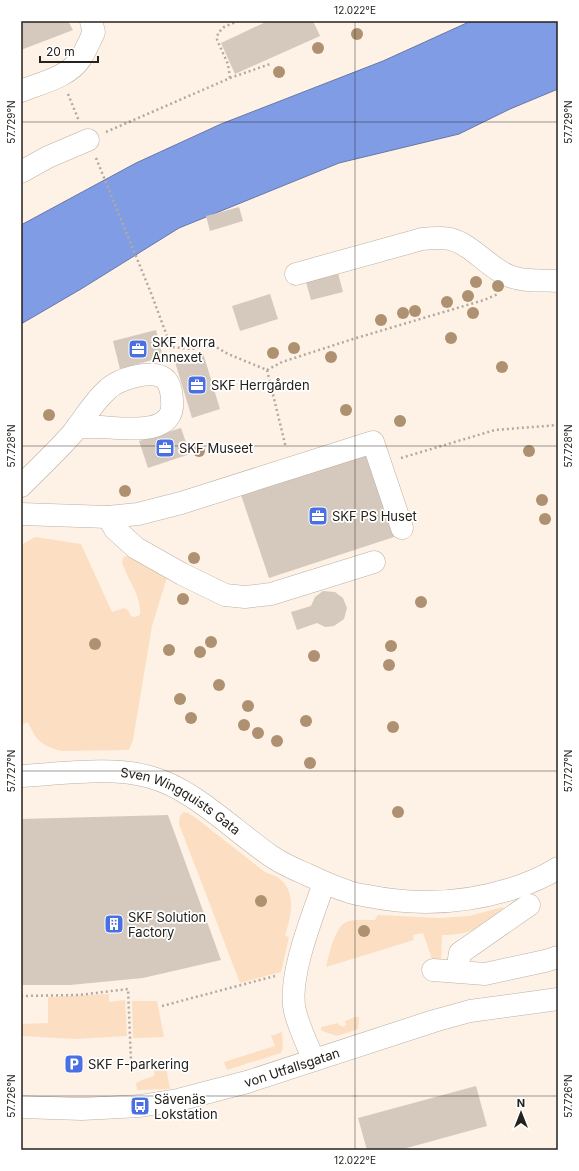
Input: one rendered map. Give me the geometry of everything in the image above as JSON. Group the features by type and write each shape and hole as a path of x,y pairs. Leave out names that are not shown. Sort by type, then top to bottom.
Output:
{"street":[{"path":"21,91 61,75 72,67 80,59 90,31"},
{"path":"21,172 48,157 88,140"},
{"path":"296,274 422,239 436,238 450,239 464,246 507,275 521,279 558,281"},
{"path":"21,486 77,427"},
{"path":"26,519 108,518 138,514 181,504 374,442 402,528"},
{"path":"108,518 115,530 136,548 182,574 224,595 245,597 271,594 374,562"},
{"name":"Sven Wingquists Gata","path":"21,776 112,772 132,773 151,777 170,784 192,796 273,857 324,882 349,892 380,898 412,902 463,901 528,884 558,868"},
{"path":"314,1060 295,1010 294,993 295,980 304,942 324,882"},
{"path":"457,971 460,953 529,905"},
{"path":"433,970 485,974 545,962 558,957"},
{"name":"von Utfallsgatan","path":"21,1107 82,1109 160,1104 194,1097 247,1082 434,1021 470,1012 558,998"}],"path":[{"path":"230,78 228,64 217,40 218,33 224,27 238,21"},
{"path":"88,140 230,78 270,64"},
{"path":"61,75 77,118"},
{"path":"104,175 171,347 192,349 205,346 216,347 228,354 267,370"},
{"path":"267,370 282,362 484,300 510,288 521,279"},
{"path":"267,370 291,468"},
{"path":"381,463 495,430 558,425"},
{"path":"162,1006 274,975 295,980"},
{"path":"21,996 79,995 128,989 131,1061"}],"shaded area":[{"path":"35,537 81,544 112,612 124,608 128,610 131,616 135,617 140,615 137,594 124,568 122,562 123,558 126,556 139,556 168,574 152,626 133,740 129,750 62,751 51,748 38,740 27,722 21,726 21,545"},
{"path":"183,812 196,818 265,872 277,877 288,889 291,912 285,936 289,937 281,972 240,983 179,824 180,816"},
{"path":"503,907 504,913 475,929 460,934 442,935 441,960 433,962 423,933 413,935 414,940 326,967 336,934 344,923 349,921 375,920 378,915 439,918 469,916"},
{"path":"109,994 109,1002 125,1000 127,1036 74,1039 21,1036 21,1024 48,1023 48,997"},
{"path":"132,1001 157,1001 164,1037 133,1038"},
{"path":"359,1017 358,1029 337,1036 322,1031 321,1029 321,1027 338,1023 343,1027 346,1025 345,1021"},
{"path":"282,1032 283,1048 281,1053 227,1070 224,1062 275,1046 271,1036"},
{"path":"166,1067 170,1089 137,1090 136,1083 154,1076 155,1069"}],"water":[{"path":"471,21 558,21 558,89 510,109 459,134 339,163 179,228 81,289 21,324 21,225 136,163 221,124 383,61"}],"building":[{"path":"21,21 68,21 73,30 21,50"},
{"path":"268,21 313,21 320,36 235,74 221,43"},
{"path":"239,207 243,221 210,231 206,216"},
{"path":"338,273 343,292 311,300 306,282"},
{"path":"270,294 278,319 240,331 232,306"},
{"name":"SKF Norra Annexet","path":"156,330 163,357 120,369 113,341"},
{"name":"SKF Herrgården","path":"203,353 220,409 192,418 175,362"},
{"name":"SKF Museet","path":"181,428 190,454 148,468 139,441"},
{"name":"SKF PS Huset","path":"367,454 394,537 269,578 241,495"},
{"path":"323,591 335,592 343,598 347,608 344,619 334,626 325,627 317,623 297,630 291,612 311,606 315,597"},
{"name":"SKF Solution Factory","path":"168,815 221,960 143,978 70,985 21,985 21,819"},
{"path":"476,1086 487,1126 403,1149 404,1150 367,1150 358,1118"}],"place":[{"name":"SKF Norra Annexet","path":"138,349"},
{"name":"SKF Herrgården","path":"197,385"},
{"name":"SKF Museet","path":"165,448"},
{"name":"SKF PS Huset","path":"318,516"},
{"name":"SKF Solution Factory","path":"114,924"},
{"name":"SKF F-parkering","path":"74,1064"},
{"name":"Sävenäs Lokstation","path":"140,1106"}]}
